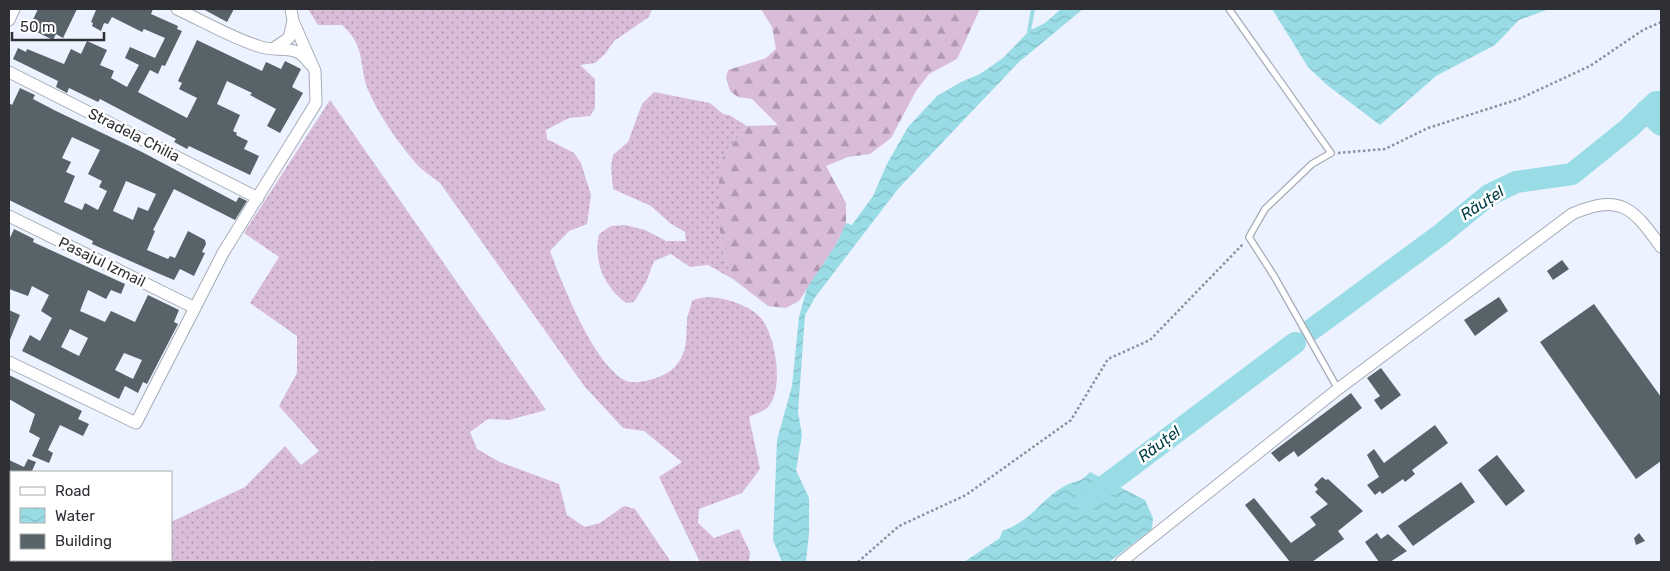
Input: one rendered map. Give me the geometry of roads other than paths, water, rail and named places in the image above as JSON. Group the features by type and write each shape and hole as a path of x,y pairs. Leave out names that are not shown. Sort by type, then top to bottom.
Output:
{"street":[{"path":"9,20 14,9"},
{"path":"177,9 258,46 292,49 304,55 317,79"},
{"path":"9,362 136,422 223,254 316,102 317,79 310,54 293,21 291,9"},
{"path":"274,48 289,38 293,21"},
{"name":"Stradela Chilia","path":"9,72 258,198"},
{"path":"1121,562 1338,389 1572,214 1592,206 1612,203 1628,209 1646,227 1661,247"},
{"name":"Pasajul Izmail","path":"9,216 195,308"}],"lane":[{"path":"1229,9 1331,153 1312,164 1265,210 1249,237 1274,276 1338,389"}],"water":[{"path":"1061,9 1083,9 1019,62 898,189 816,296 805,315 798,412 802,435 796,470 809,498 809,533 806,562 782,562 773,540 777,440 792,386 799,317 807,288 837,243 846,223 852,225 873,196 887,164 908,127 937,96 961,82 980,74 1003,58 1029,31 1045,23"},
{"path":"1272,9 1549,9 1519,20 1495,45 1436,76 1380,125 1327,85 1308,67"},
{"path":"1090,472 1145,500 1153,518 1152,529 1109,562 964,562 1000,538 1002,531 1021,522 1054,493 1080,480"}],"waterway":[{"path":"1029,31 1033,9"},
{"name":"Răuțel","path":"1311,330 1440,235 1489,195 1516,182 1572,174 1629,128 1656,102 1661,102"},
{"path":"1646,111 1661,125"},
{"name":"Răuțel","path":"1086,500 1295,343"}]}
